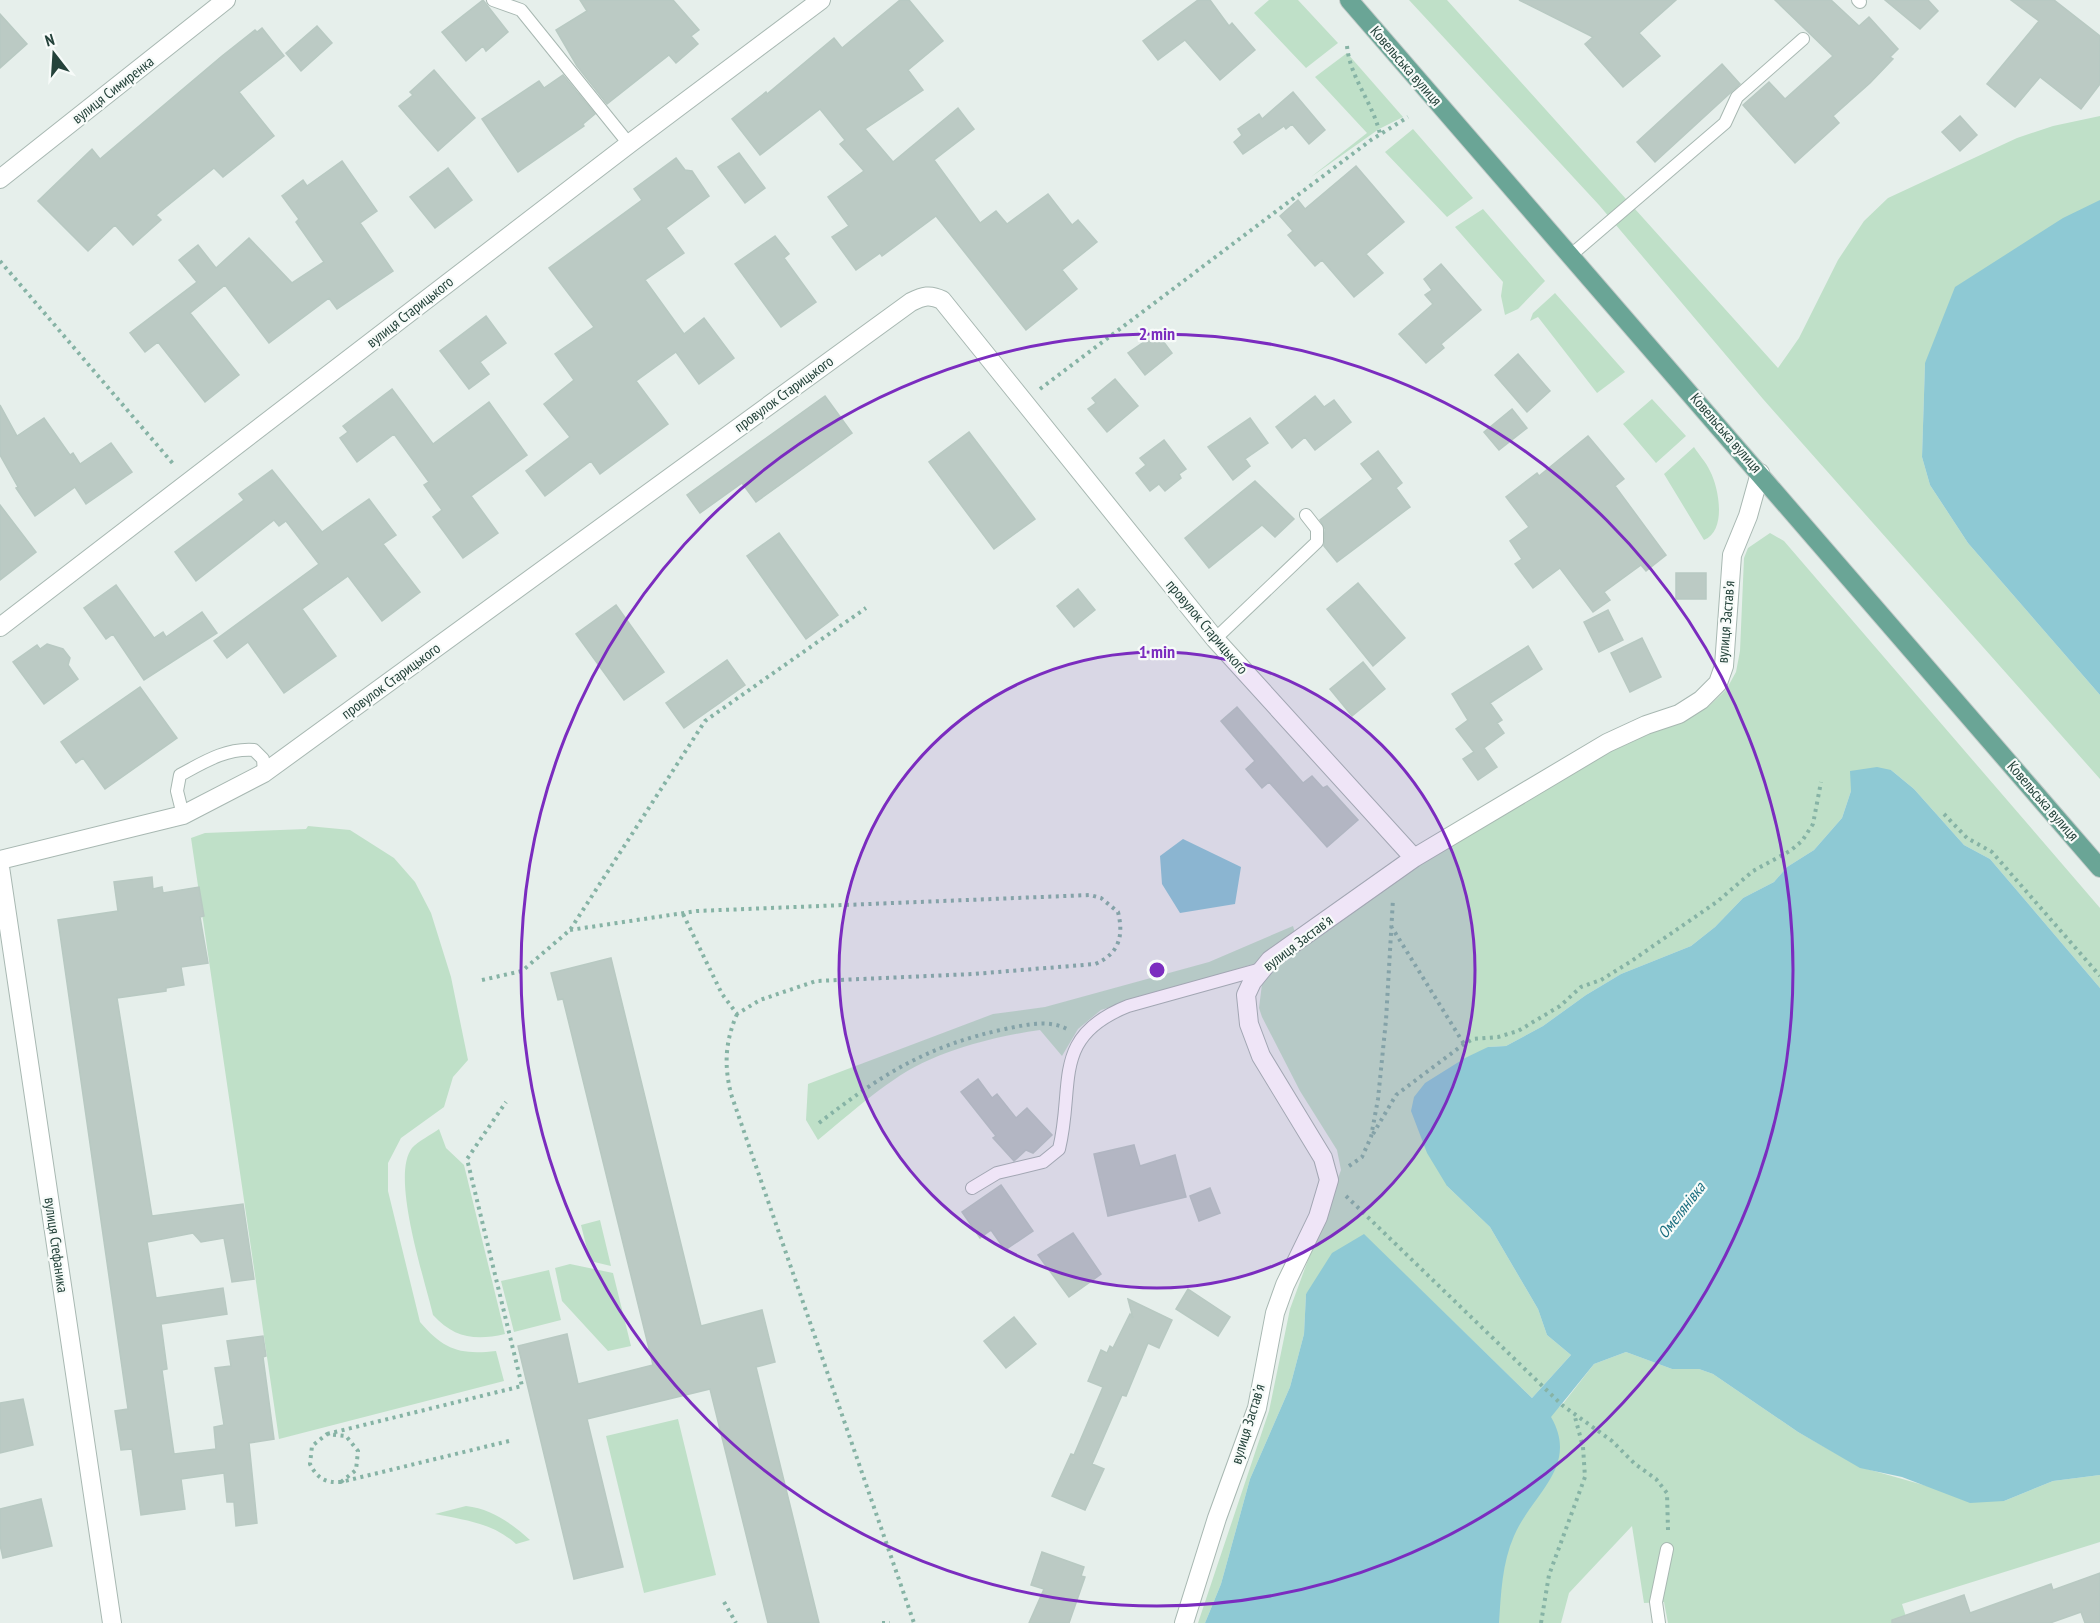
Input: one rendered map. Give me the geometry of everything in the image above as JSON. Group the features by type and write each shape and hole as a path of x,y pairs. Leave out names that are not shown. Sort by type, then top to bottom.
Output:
{"main road":[{"name":"Ковельська вулиця","path":"1350,0 2100,868"}],"street":[{"name":"вулиця Симиренка","path":"0,179 226,0"},
{"name":"вулиця Старицького","path":"0,627 629,144 821,0"},
{"name":"провулок Старицького","path":"0,860 183,815 264,773 911,302 923,296 933,296 942,300 1215,639 1414,858"},
{"name":"вулиця Заставʼя","path":"1184,1623 1217,1518 1257,1408 1275,1313 1285,1284 1318,1217 1329,1180 1323,1158 1261,1056 1248,1024 1246,995 1261,969 1279,954 1414,858 1607,743 1646,725 1679,714 1701,700 1718,683 1724,666 1732,555 1748,516 1760,473"},
{"name":"вулиця Стефаника","path":"0,867 111,1623"}],"lane":[{"path":"493,0 520,10 629,144"},
{"path":"1571,255 1725,123 1737,97 1803,39"},
{"path":"1215,639 1317,542 1317,529 1306,515"},
{"path":"183,815 177,791 180,775 218,755 241,749 254,750 263,759 264,773"},
{"path":"972,1188 997,1173 1042,1162 1059,1149 1072,1057 1081,1036 1090,1026 1106,1015 1128,1006 1261,969"},
{"path":"1659,1623 1656,1602 1667,1549"}],"path":[{"path":"1347,46 1350,65 1375,113 1380,134"},
{"path":"1024,402 1380,134 1408,117"},
{"path":"0,261 189,482"},
{"path":"482,981 522,971 570,930 705,722 866,608"},
{"path":"1667,1549 1667,1493 1656,1479 1635,1464 1612,1441 1562,1405 1329,1180 1362,1157 1396,1095 1464,1044 1473,1039 1498,1037 1518,1031 1560,1006 1581,987 1601,980 1630,962 1718,901 1753,872 1790,851 1802,841 1813,824 1821,782"},
{"path":"1944,814 1967,838 1992,852 2100,976"},
{"path":"1371,1137 1386,1020 1396,873"},
{"path":"570,930 683,914 762,908 1090,895 1101,898 1118,912 1121,937 1115,951 1106,959 1095,964 974,974 816,981 760,1000 737,1014 726,1049 726,1072 731,1094 914,1623"},
{"path":"683,914 722,994 737,1014"},
{"path":"1391,925 1464,1044"},
{"path":"819,1123 867,1085 904,1063 937,1048 981,1034 1032,1023 1059,1025 1081,1036"},
{"path":"506,1102 467,1159 522,1386 327,1434 312,1446 310,1464 322,1480 341,1482 513,1440"},
{"path":"1541,1623 1549,1575 1585,1477 1582,1447 1575,1416"},
{"path":"327,1434 346,1436 358,1451 356,1470 341,1482"},
{"path":"724,1602 736,1623"},
{"path":"882,1623 890,1623"}],"green space":[{"path":"1269,0 1298,0 1338,43 1306,68 1254,13"},
{"path":"1409,0 1447,0 1778,368 1799,338 1838,260 1864,221 1888,198 2017,138 2053,126 2100,116 2100,265 1925,363 1922,457 1930,485 1968,543 2100,695 2100,779 1763,399 1599,205"},
{"path":"1347,53 1403,117 1379,129 1311,177 1367,133 1315,77"},
{"path":"1413,129 1473,198 1447,217 1385,152"},
{"path":"1483,209 1545,281 1518,309 1505,315 1501,296 1503,282 1455,227"},
{"path":"1555,293 1625,372 1597,393 1538,317 1530,321 1533,313"},
{"path":"1652,399 1686,436 1656,463 1623,424"},
{"path":"1694,447 1710,471 1718,498 1716,528 1704,540 1664,474"},
{"path":"1770,533 1784,541 2100,908 2100,988 1990,859 1964,845 1914,789 1891,770 1851,791 1842,818 1814,850 1787,867 1774,882 1743,898 1715,927 1691,946 1621,974 1586,995 1543,1026 1506,1046 1488,1047 1447,1186 1490,1227 1538,1309 1547,1335 1571,1355 1532,1398 1364,1235 1306,1294 1304,1334 1290,1387 1250,1479 1221,1584 1205,1623 1198,1623 1269,1411 1290,1309 1341,1170 1337,1150 1300,1091 1262,1017 1259,1008 1262,984 1275,967 1425,859 1618,744 1709,706 1726,690 1736,672 1740,651 1744,558 1748,548"},
{"path":"308,826 350,830 394,858 415,882 431,913 451,977 468,1060 453,1077 444,1107 401,1138 388,1163 388,1191 420,1322 437,1339 454,1349 472,1352 496,1351 504,1381 279,1439 191,838 205,833 306,829"},
{"path":"1293,926 1296,936 1260,962 1101,1010 1078,1029 1062,1056 1040,1030 983,1041 942,1055 900,1076 871,1096 818,1140 806,1120 808,1084 993,1014 1045,1007 1209,962"},
{"path":"439,1129 446,1148 464,1165 505,1334 484,1337 466,1336 449,1329 433,1315 411,1229 405,1181 406,1162 412,1148"},
{"path":"600,1220 611,1266 590,1261 581,1225"},
{"path":"570,1264 613,1273 631,1346 608,1351 562,1301 555,1268"},
{"path":"549,1270 561,1320 514,1332 501,1281"},
{"path":"1626,1352 1672,1369 1699,1369 1713,1374 1798,1432 1860,1467 1927,1486 2004,1501 2053,1481 2100,1475 2100,1542 1902,1604 1908,1623 1668,1623 1664,1602 1644,1603 1632,1526 1569,1593 1561,1623 1483,1623 1544,1416 1562,1405 1594,1364"},
{"path":"678,1419 716,1575 644,1593 606,1436"},
{"path":"466,1506 484,1510 501,1518 530,1540 516,1544 488,1527 435,1514"}],"water":[{"path":"2100,200 2100,695 1968,543 1930,485 1922,457 1925,363 1955,287 2063,218"},
{"name":"Омелянівка","path":"1877,767 1891,770 1914,789 1964,845 1990,859 2100,988 2100,1475 2053,1481 2004,1501 1970,1503 1902,1477 1860,1468 1798,1432 1713,1374 1699,1369 1672,1369 1626,1352 1594,1364 1551,1417 1558,1435 1560,1451 1557,1466 1522,1521 1510,1546 1503,1579 1499,1623 1205,1623 1221,1584 1250,1479 1290,1387 1304,1334 1306,1294 1332,1253 1364,1234 1532,1398 1571,1355 1547,1335 1538,1309 1490,1227 1447,1186 1427,1153 1411,1111 1414,1097 1425,1083 1465,1058 1488,1047 1506,1046 1543,1026 1586,995 1621,974 1691,946 1715,927 1743,898 1774,882 1787,867 1814,850 1842,818 1851,791 1850,771"},
{"path":"1183,839 1241,867 1235,904 1180,913 1162,884 1160,856"}],"building":[{"path":"483,0 508,32 486,51 483,46 466,61 442,32"},
{"path":"580,0 673,0 699,30 691,36 698,44 676,63 669,55 607,104 577,66 556,30 587,11"},
{"path":"900,0 909,0 943,41 908,70 923,90 865,129 893,162 958,108 974,129 934,160 980,223 996,211 1007,224 1048,194 1072,225 1078,220 1097,242 1062,270 1077,289 1026,330 936,216 882,256 880,253 856,270 832,237 849,226 828,197 864,171 840,144 845,140 820,109 760,155 732,119 766,92 767,94 834,38 842,48"},
{"path":"1198,0 1210,0 1229,26 1232,23 1255,50 1220,80 1185,40 1158,60 1143,41"},
{"path":"1519,0 1676,0 1639,33 1660,56 1623,87 1585,44 1593,37"},
{"path":"1775,0 1831,0 1859,26 1869,17 1898,49 1890,57 1893,59 1870,83 1833,116 1839,123 1795,163 1743,105 1769,82 1785,99 1833,56"},
{"path":"1885,0 1928,0 1938,11 1920,29"},
{"path":"2011,0 2054,0 2100,36 2100,84 2081,109 2040,77 2015,107 1987,84 2039,21"},
{"path":"0,14 27,44 0,68"},
{"path":"317,26 332,43 301,71 286,53"},
{"path":"262,28 284,56 239,92 274,136 223,177 214,168 156,215 161,220 133,245 115,225 88,251 38,201 92,149 100,159 222,56 255,30 257,32"},
{"path":"1722,64 1740,84 1655,162 1637,142"},
{"path":"434,70 475,118 438,151 399,106 413,95 410,92"},
{"path":"563,75 595,114 583,124 584,126 518,172 482,119 539,81 544,88"},
{"path":"1293,92 1325,130 1309,144 1292,124 1286,129 1284,126 1243,154 1234,142 1242,135 1238,129 1259,114 1262,119"},
{"path":"1960,116 1977,135 1960,151 1942,132"},
{"path":"739,153 765,188 745,203 718,167"},
{"path":"676,158 685,170 692,171 709,196 666,228 684,253 645,280 684,334 704,318 734,358 699,384 676,352 636,381 668,424 600,474 591,461 545,496 526,471 570,437 544,404 574,380 555,354 594,327 549,268 642,200 634,189"},
{"path":"342,161 377,211 360,223 393,271 337,309 329,298 269,343 225,285 190,313 239,375 205,402 158,342 145,352 130,333 197,282 179,260 198,245 216,268 249,238 292,283 324,262 296,222 299,219 282,196 303,180 307,186"},
{"path":"1356,166 1404,222 1366,254 1383,273 1354,297 1322,260 1315,266 1288,235 1293,231 1280,216 1298,200 1305,209"},
{"path":"448,168 472,200 435,228 410,197"},
{"path":"775,236 789,254 784,258 816,302 781,327 735,264"},
{"path":"1441,264 1481,310 1441,344 1444,348 1426,363 1399,334 1433,304 1425,295 1432,290 1424,279"},
{"path":"486,316 506,343 480,362 489,374 469,389 440,351"},
{"path":"1157,333 1172,353 1145,375 1128,353"},
{"path":"1518,354 1550,391 1527,412 1495,375"},
{"path":"1115,379 1138,406 1107,432 1088,409 1096,403 1092,398"},
{"path":"392,389 433,444 489,402 527,455 471,496 498,533 463,558 433,517 442,510 424,485 429,482 394,434 357,462 340,438 348,432 343,426"},
{"path":"825,396 852,433 756,502 742,483 700,513 687,495"},
{"path":"1315,396 1324,407 1334,400 1351,422 1315,450 1305,437 1292,448 1276,427"},
{"path":"0,405 17,436 44,418 70,455 73,453 80,464 111,443 132,472 86,504 75,487 35,516 16,488 18,487 0,455"},
{"path":"1512,409 1527,428 1499,450 1484,432"},
{"path":"1250,418 1268,443 1245,459 1250,466 1233,480 1208,447"},
{"path":"969,432 1035,519 994,549 929,462"},
{"path":"1588,436 1624,479 1615,486 1666,555 1646,571 1641,565 1604,592 1610,600 1593,612 1560,568 1533,588 1515,564 1522,559 1510,541 1529,527 1506,497 1537,473 1539,476"},
{"path":"1164,440 1186,469 1179,474 1181,478 1165,491 1159,484 1150,491 1136,473 1146,465 1140,458"},
{"path":"1378,451 1402,483 1396,488 1410,507 1337,562 1324,546 1325,529 1320,520 1373,479 1361,464"},
{"path":"272,470 322,532 369,499 396,535 383,544 420,592 382,621 348,576 302,609 336,656 284,693 248,642 227,658 214,641 319,564 286,521 279,526 274,520 196,581 175,552 244,500 239,494"},
{"path":"1255,481 1294,519 1275,537 1262,525 1209,568 1185,538"},
{"path":"0,505 36,552 0,580"},
{"path":"779,533 838,615 806,639 747,556"},
{"path":"1676,573 1706,573 1706,599 1676,599"},
{"path":"1358,583 1405,638 1373,666 1327,609"},
{"path":"116,585 154,638 163,632 166,637 202,612 217,633 144,680 113,634 106,639 84,608"},
{"path":"1078,589 1095,610 1074,627 1057,606"},
{"path":"616,605 664,672 624,700 576,634"},
{"path":"1608,610 1623,640 1599,652 1584,622"},
{"path":"1642,638 1661,677 1630,692 1611,653"},
{"path":"47,644 63,649 70,658 68,665 78,679 44,704 13,662 37,645 40,649"},
{"path":"1528,646 1542,669 1490,703 1502,720 1497,723 1504,733 1484,748 1497,767 1478,780 1463,759 1474,752 1456,729 1468,720 1452,694"},
{"path":"727,660 745,685 684,728 666,703"},
{"path":"1363,662 1385,689 1352,716 1330,689"},
{"path":"140,687 177,738 105,789 83,758 76,763 61,742"},
{"path":"1237,707 1303,783 1312,776 1323,788 1327,786 1358,820 1327,847 1269,782 1262,788 1246,769 1255,761 1221,721"},
{"path":"152,877 153,889 162,887 163,893 199,887 204,916 200,917 208,963 181,967 184,985 166,988 166,991 117,998 152,1216 243,1204 254,1279 232,1282 224,1238 201,1242 193,1233 147,1242 156,1298 223,1288 227,1314 161,1324 167,1369 162,1370 174,1454 216,1449 214,1427 224,1425 215,1368 231,1366 227,1341 263,1336 266,1356 263,1357 274,1439 249,1443 257,1523 236,1526 234,1502 227,1502 224,1473 181,1479 185,1509 141,1515 132,1449 121,1450 115,1411 128,1409 58,920 118,911 114,882"},
{"path":"611,958 701,1326 762,1310 775,1362 756,1367 819,1623 768,1623 710,1389 587,1419 623,1567 574,1579 518,1346 567,1334 578,1384 653,1365 563,999 558,1000 551,973"},
{"path":"978,1079 992,1098 997,1094 1016,1118 1027,1108 1052,1135 1033,1153 1026,1150 1014,1161 993,1138 996,1136 961,1092"},
{"path":"1134,1145 1140,1166 1175,1155 1186,1197 1108,1216 1094,1154"},
{"path":"1001,1185 1033,1231 1005,1250 991,1230 980,1238 962,1212"},
{"path":"1210,1188 1220,1213 1199,1221 1190,1196"},
{"path":"1073,1233 1101,1274 1069,1297 1038,1255"},
{"path":"1188,1289 1230,1317 1218,1336 1176,1309"},
{"path":"1128,1299 1172,1320 1159,1348 1148,1343 1126,1396 1122,1395 1092,1464 1104,1469 1085,1510 1052,1496 1071,1454 1074,1455 1103,1387 1088,1381 1101,1350 1107,1353 1110,1346 1113,1348 1130,1314 1133,1318"},
{"path":"1014,1317 1036,1344 1006,1368 984,1341"},
{"path":"23,1399 33,1445 0,1453 0,1403"},
{"path":"41,1499 52,1546 3,1558 0,1545 0,1509"},
{"path":"1042,1552 1084,1567 1081,1576 1085,1577 1069,1623 1029,1623 1044,1589 1031,1585"},
{"path":"2100,1573 2100,1623 2085,1623 2081,1612 2050,1623 1892,1623 1892,1620 1964,1595 1970,1613 2051,1584 2053,1590"}]}
